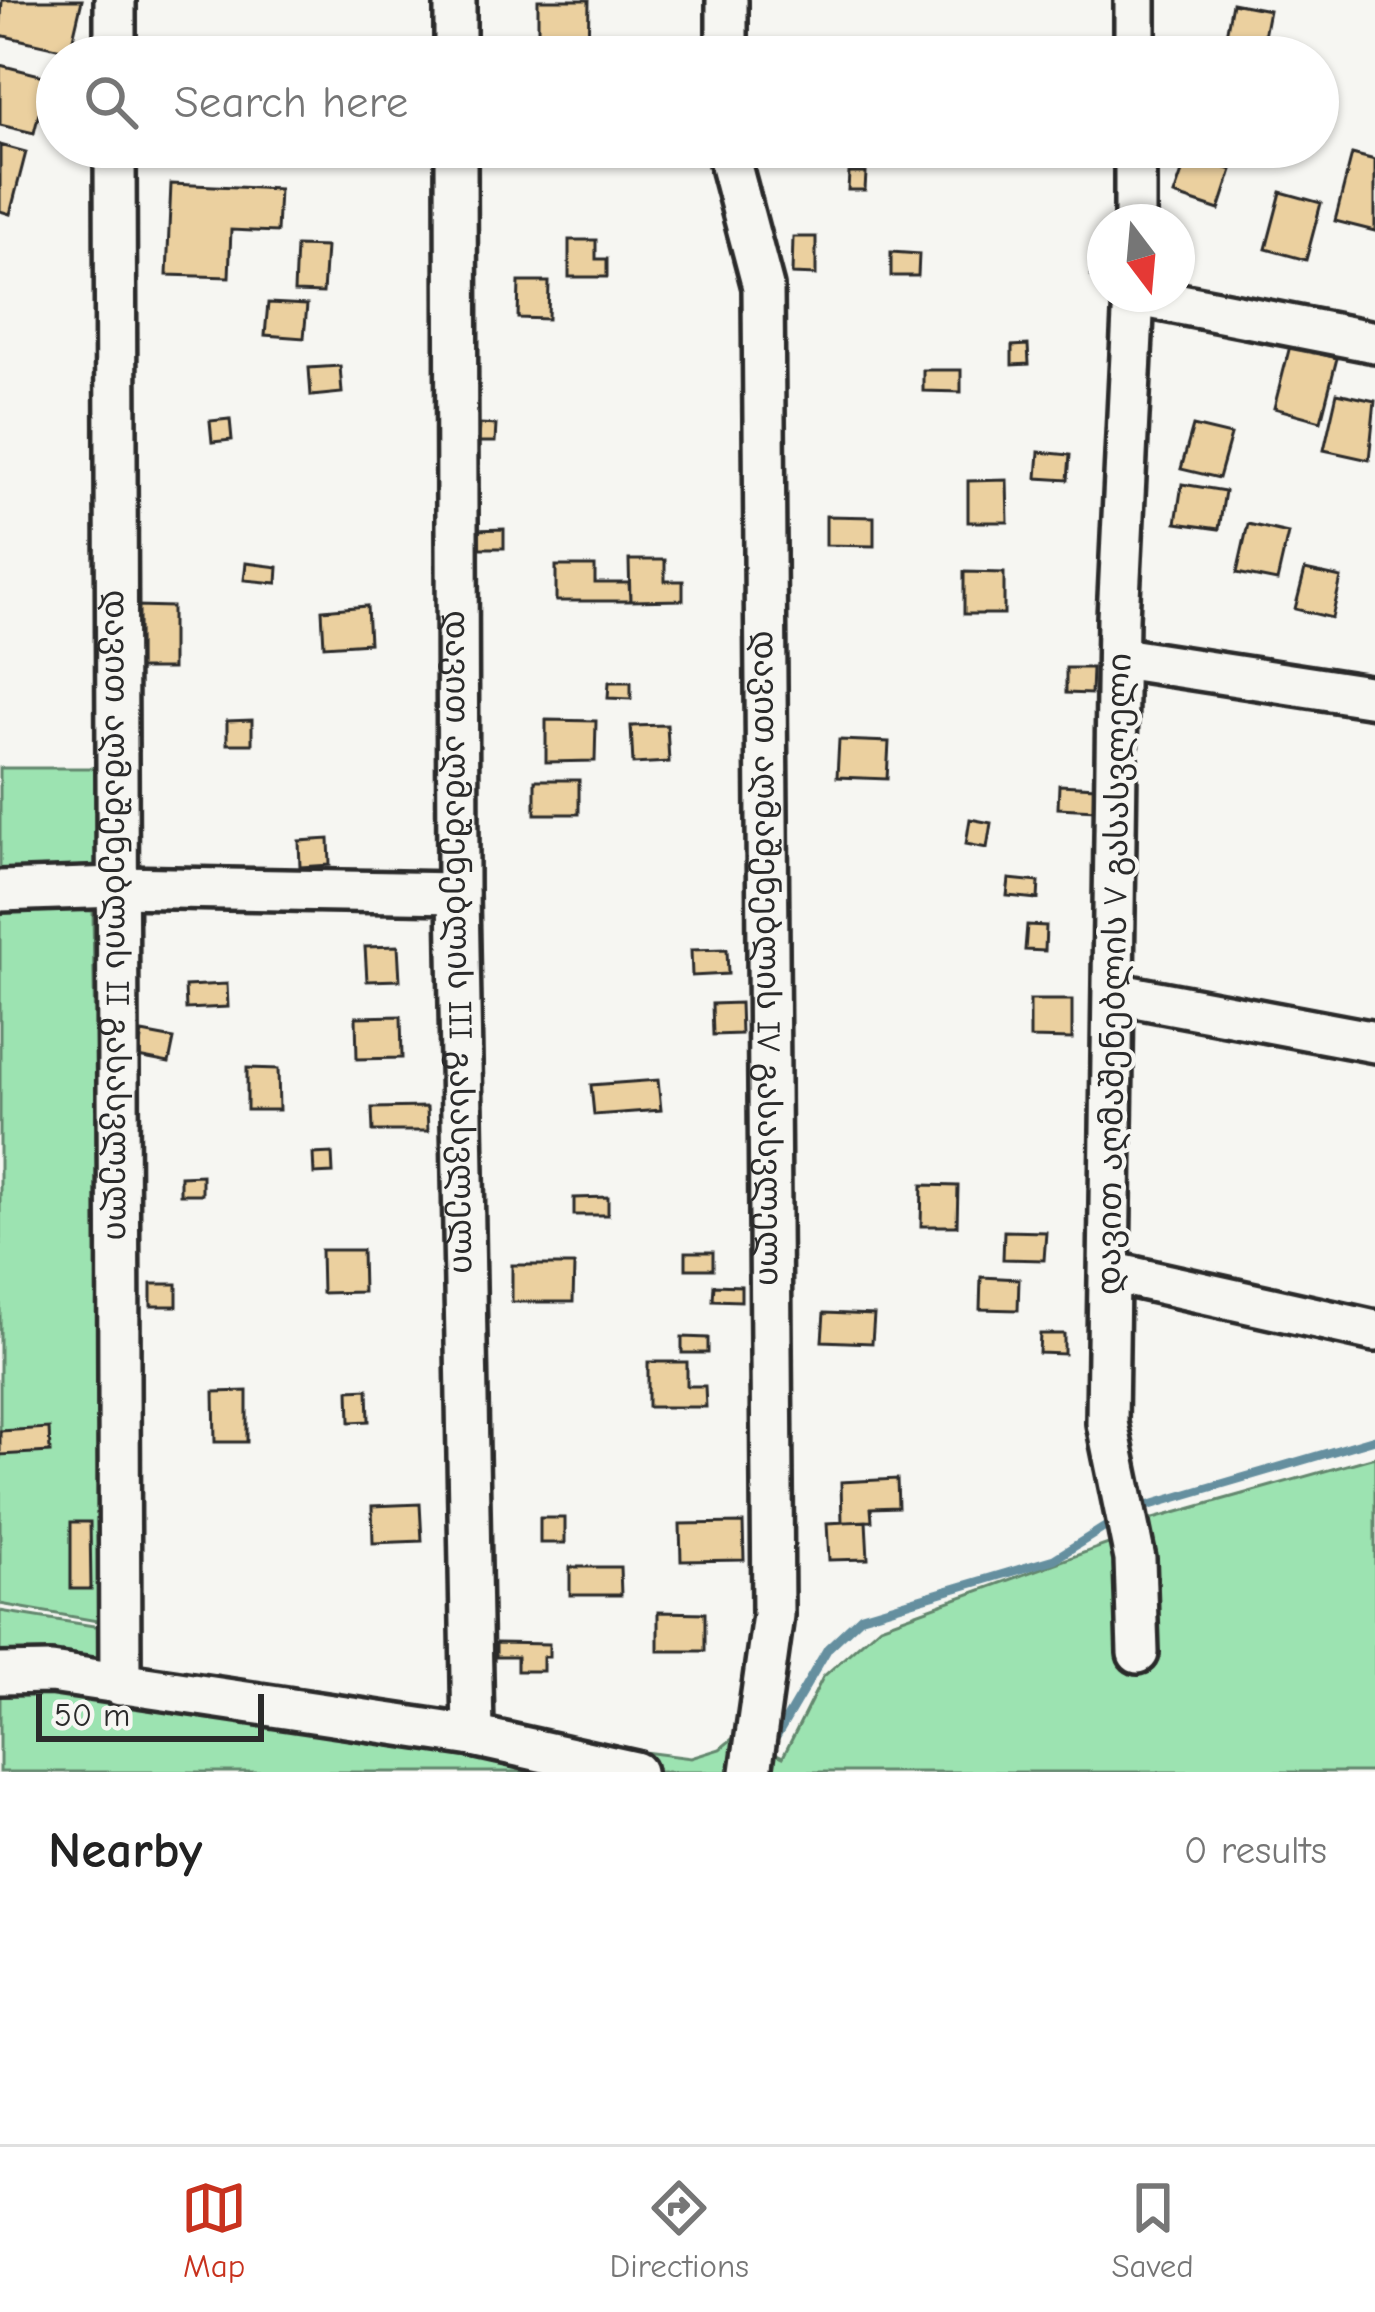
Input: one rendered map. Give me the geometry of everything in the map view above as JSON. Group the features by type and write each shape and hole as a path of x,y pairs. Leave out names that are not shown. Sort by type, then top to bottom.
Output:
{"street":[{"path":"115,0 115,36"},
{"path":"455,0 455,36"},
{"path":"727,0 727,36"},
{"path":"1135,0 1135,36"},
{"name":"დავით აღმაშენებლის II გასასვლელი","path":"115,168 120,1685"},
{"name":"დავით აღმაშენებლის III გასასვლელი","path":"456,168 458,893 473,1736"},
{"name":"დავით აღმაშენებლის IV გასასვლელი","path":"732,168 763,286 773,1616 751,1772"},
{"path":"1135,168 1135,204"},
{"path":"1195,307 1375,342"},
{"name":"დავით აღმაშენებლის V გასასვლელი","path":"1134,312 1120,658 1107,1423 1126,1514 1138,1653"},
{"path":"1120,658 1375,697"},
{"path":"0,891 117,887 458,893"},
{"path":"1114,993 1375,1042"},
{"path":"1110,1272 1375,1331"},
{"path":"0,1674 51,1672 473,1736 635,1772"}],"green space":[{"path":"0,768 102,768 104,874 0,877"},
{"path":"0,908 93,911 103,1622 0,1604"},
{"path":"1375,1457 1375,1772 0,1772 0,1611 119,1630 120,1685 691,1758 720,1749 737,1735 783,1757 823,1677 880,1626 1117,1541 1153,1519"}],"building":[{"path":"2,0 82,0 74,36 36,36 36,43 0,35"},
{"path":"538,0 589,0 588,36 538,36"},
{"path":"1232,3 1269,10 1264,36 1226,36"},
{"path":"0,65 36,74 34,133 0,125"},
{"path":"0,145 26,152 10,214 0,211"},
{"path":"1352,154 1375,160 1375,231 1335,221"},
{"path":"1183,168 1232,170 1219,210 1174,195"},
{"path":"849,173 866,173 865,190 848,190"},
{"path":"171,184 279,189 277,232 231,230 229,277 167,275"},
{"path":"1281,192 1321,203 1306,260 1266,249"},
{"path":"793,237 816,237 816,275 792,274"},
{"path":"569,240 596,240 596,259 607,259 607,277 569,277"},
{"path":"296,246 326,247 323,293 294,292"},
{"path":"891,252 919,254 918,276 891,276"},
{"path":"519,282 549,282 548,319 518,318"},
{"path":"268,303 307,305 304,338 265,335"},
{"path":"1028,345 1029,364 1012,365 1012,346"},
{"path":"1290,346 1337,358 1321,421 1274,408"},
{"path":"340,366 342,393 311,396 309,368"},
{"path":"923,370 961,370 961,392 923,391"},
{"path":"1337,393 1375,401 1369,460 1324,450"},
{"path":"230,419 232,440 212,442 210,421"},
{"path":"480,424 496,425 495,442 479,442"},
{"path":"1193,426 1231,435 1219,478 1181,469"},
{"path":"1039,452 1070,455 1068,480 1037,478"},
{"path":"1007,480 1008,522 968,522 968,481"},
{"path":"1182,484 1225,491 1219,529 1176,523"},
{"path":"826,516 874,517 874,546 826,545"},
{"path":"1248,524 1288,533 1277,581 1237,573"},
{"path":"504,529 504,548 475,548 475,530"},
{"path":"629,560 665,560 665,581 683,581 683,600 630,601"},
{"path":"246,563 278,567 277,583 244,580"},
{"path":"556,566 595,566 595,583 629,583 630,601 556,601"},
{"path":"1305,570 1341,578 1332,618 1295,609"},
{"path":"964,572 1004,573 1004,614 964,614"},
{"path":"136,606 172,607 172,669 136,669"},
{"path":"367,606 369,643 324,646 322,610"},
{"path":"1066,668 1092,668 1091,694 1066,693"},
{"path":"609,682 631,682 631,699 608,698"},
{"path":"252,720 252,744 227,744 227,721"},
{"path":"546,720 596,721 595,761 546,762"},
{"path":"667,725 669,762 633,764 631,726"},
{"path":"839,740 889,742 887,779 837,777"},
{"path":"535,780 579,780 579,814 535,814"},
{"path":"1059,785 1096,787 1095,810 1058,808"},
{"path":"970,819 991,823 987,848 966,844"},
{"path":"329,839 330,865 300,867 299,841"},
{"path":"1009,879 1039,882 1038,899 1007,896"},
{"path":"1027,925 1046,926 1045,951 1025,950"},
{"path":"398,946 400,980 367,981 365,947"},
{"path":"727,949 728,974 692,976 691,950"},
{"path":"227,984 228,1007 186,1009 185,986"},
{"path":"1030,1000 1072,1000 1072,1039 1030,1038"},
{"path":"740,1003 741,1034 713,1035 712,1004"},
{"path":"401,1016 402,1058 357,1059 356,1017"},
{"path":"142,1033 174,1039 169,1063 138,1057"},
{"path":"247,1068 278,1069 279,1110 247,1110"},
{"path":"658,1080 661,1110 594,1115 591,1085"},
{"path":"427,1107 428,1131 373,1131 372,1108"},
{"path":"332,1153 333,1173 314,1174 313,1154"},
{"path":"202,1175 202,1194 180,1194 180,1176"},
{"path":"922,1185 958,1186 957,1226 921,1226"},
{"path":"608,1197 608,1215 574,1215 574,1198"},
{"path":"1004,1231 1046,1232 1044,1260 1003,1259"},
{"path":"321,1250 362,1250 363,1292 322,1293"},
{"path":"686,1252 713,1252 713,1269 686,1269"},
{"path":"512,1265 574,1265 573,1302 512,1302"},
{"path":"981,1277 1019,1279 1018,1310 980,1309"},
{"path":"151,1284 177,1284 177,1306 151,1306"},
{"path":"714,1285 741,1286 741,1301 713,1300"},
{"path":"824,1313 874,1315 872,1343 822,1341"},
{"path":"1040,1334 1064,1334 1064,1354 1039,1353"},
{"path":"682,1337 708,1338 708,1353 682,1353"},
{"path":"648,1362 687,1362 687,1386 705,1386 706,1407 648,1407"},
{"path":"368,1389 369,1421 350,1422 349,1390"},
{"path":"247,1391 247,1442 215,1442 214,1392"},
{"path":"49,1428 50,1452 0,1455 0,1431"},
{"path":"897,1479 898,1507 871,1508 872,1521 842,1522 841,1482"},
{"path":"420,1504 422,1541 373,1543 372,1506"},
{"path":"540,1518 565,1518 565,1543 540,1543"},
{"path":"866,1521 868,1559 829,1560 827,1523"},
{"path":"71,1522 90,1522 91,1589 71,1589"},
{"path":"743,1523 744,1560 681,1561 680,1524"},
{"path":"570,1567 620,1567 621,1595 570,1595"},
{"path":"658,1612 705,1613 705,1651 658,1651"},
{"path":"496,1643 549,1644 549,1657 543,1657 543,1671 517,1671 517,1657 496,1657"}],"waterway":[{"path":"1133,1510 1375,1439"},
{"path":"776,1737 828,1648 862,1616 1054,1559 1118,1519"}]}
